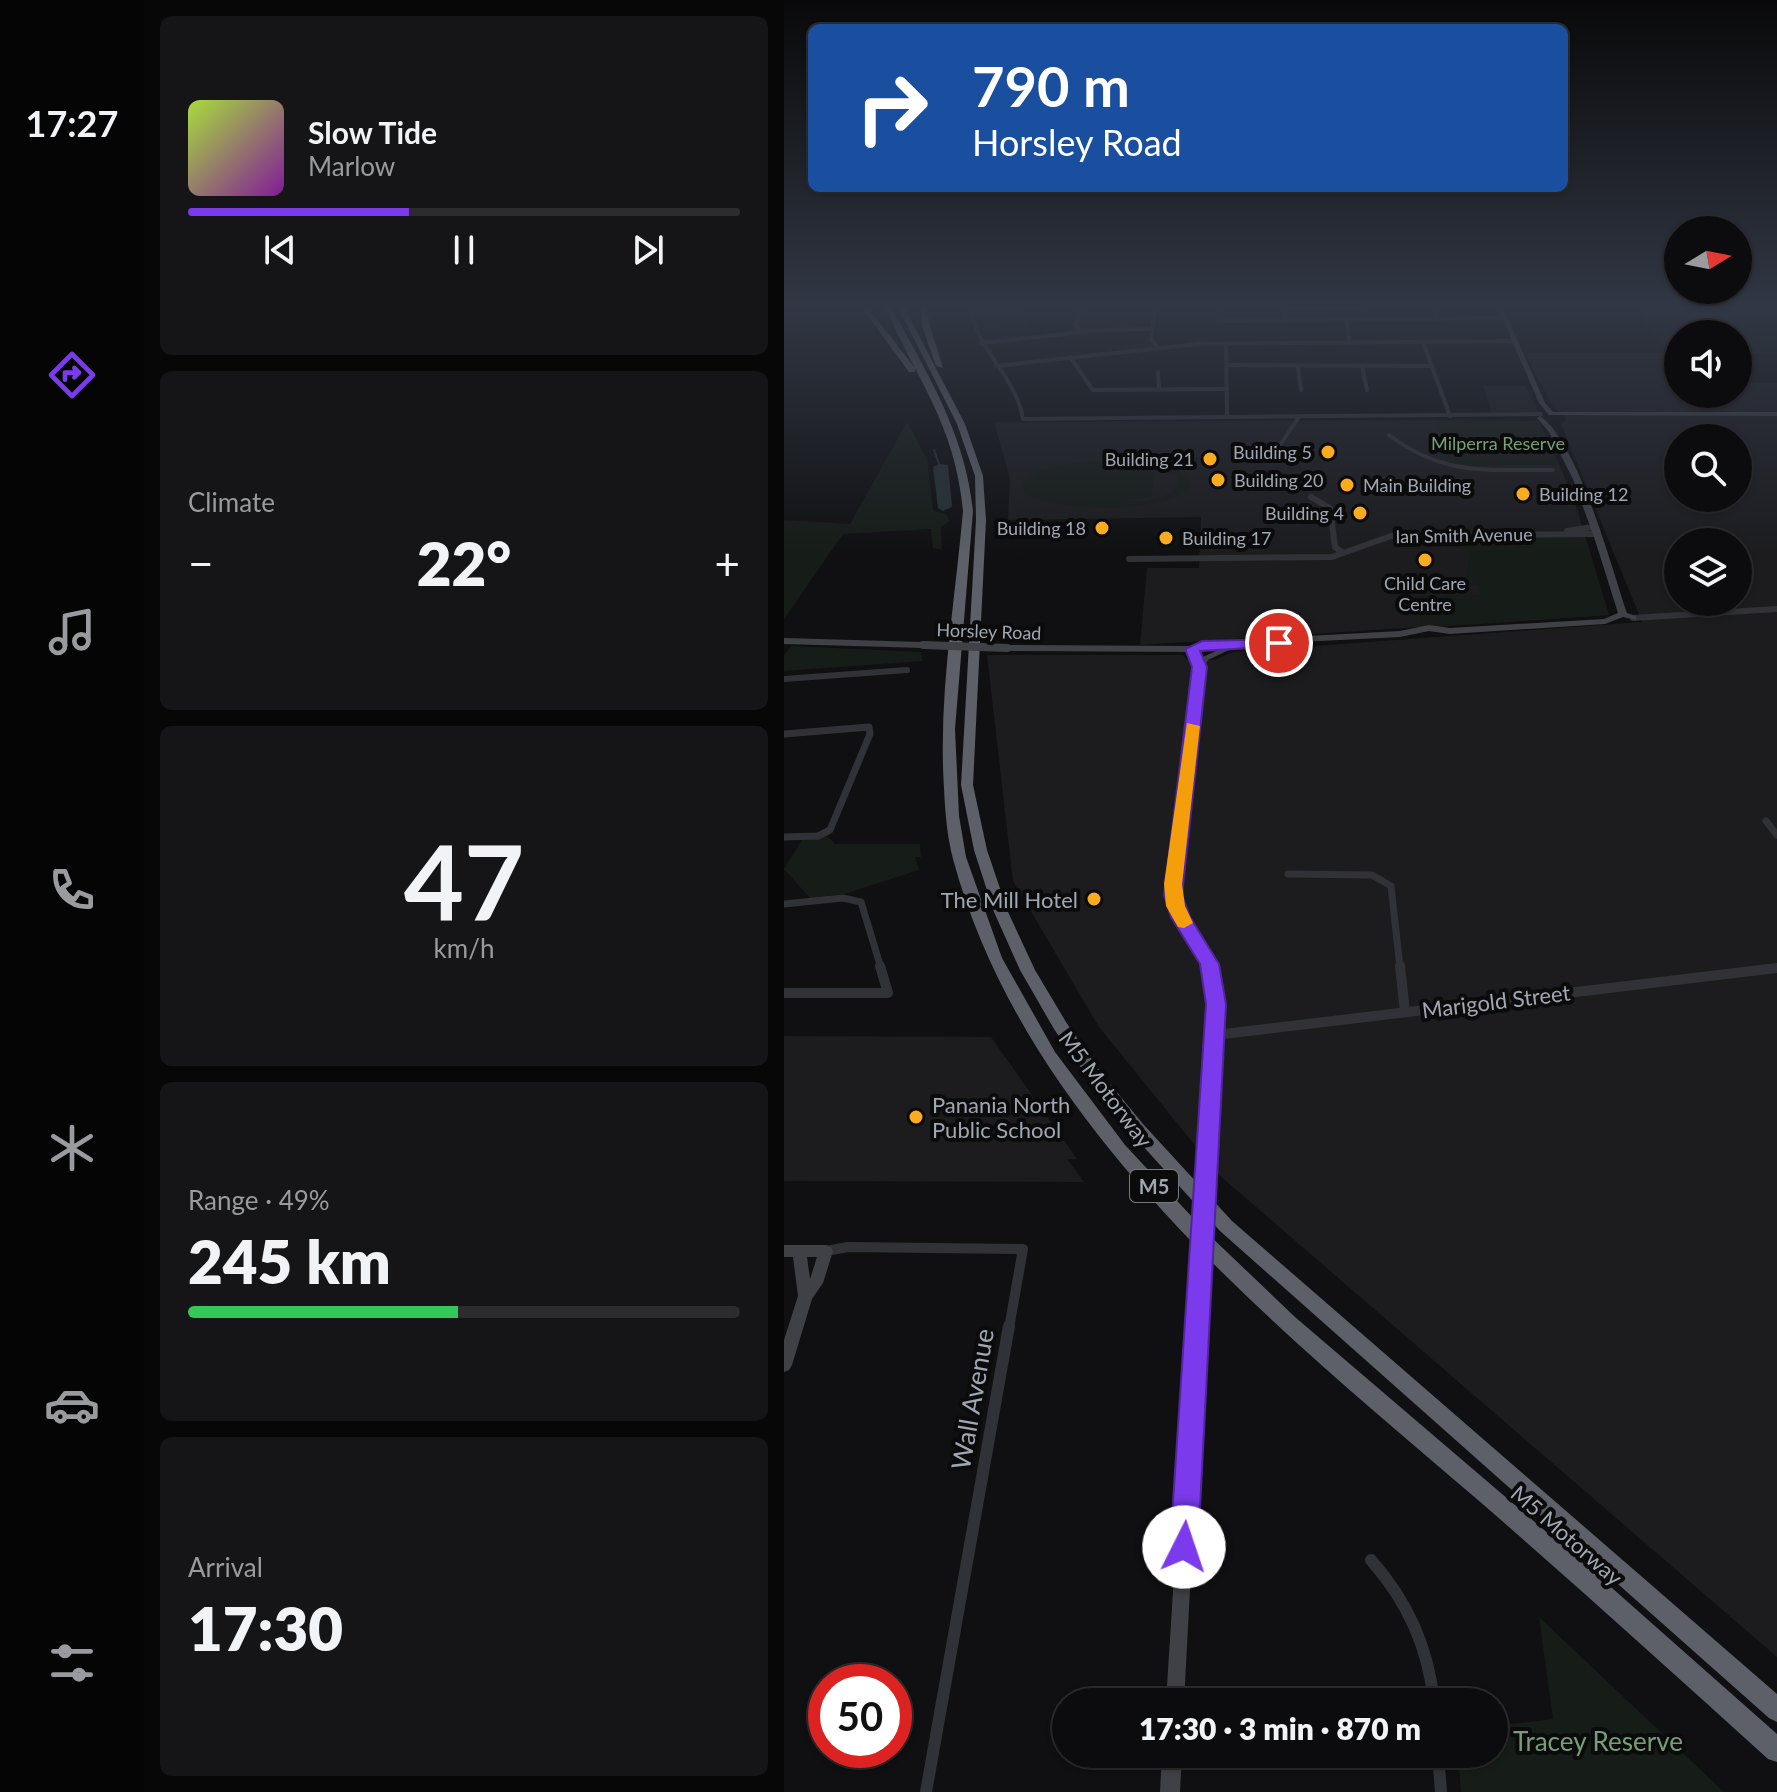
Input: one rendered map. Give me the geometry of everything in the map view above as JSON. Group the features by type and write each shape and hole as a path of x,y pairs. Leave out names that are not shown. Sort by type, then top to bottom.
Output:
{"highway":[{"path":"925,389 940,409"},
{"name":"M5 Motorway","path":"930,389 960,453 967,481 968,511 948,753 954,828 981,925 1034,1030 1072,1087 1118,1145 1265,1302 1777,1750"},
{"name":"M5 Motorway","path":"943,389 961,424 979,476 981,520 967,785 973,827 1003,923 1060,1030 1149,1145 1226,1226 1777,1710"},
{"path":"948,389 961,424"}],"main road":[{"path":"1536,389 1553,418 1624,617"},
{"path":"1541,416 1542,403"},
{"path":"1541,416 1777,414"},
{"path":"1541,416 1553,418"},
{"name":"Horsley Road","path":"784,641 1194,651 1205,655 1242,646 1425,632 1433,635 1438,631 1624,617"},
{"path":"784,649 815,642"},
{"path":"1176,1688 1215,1035 1213,975 1180,917 1173,895 1205,655 1194,651"},
{"path":"792,1251 805,1296"},
{"name":"Wall Avenue","path":"792,1251 826,1251"},
{"path":"784,1365 805,1296 816,1283 826,1251"},
{"path":"1170,1792 1171,1768"}],"street":[{"path":"1011,389 1021,404 1023,419 1541,416"},
{"path":"1092,389 1227,389 1227,417"},
{"path":"1441,389 1450,416"},
{"path":"1299,417 1278,448 1302,452"},
{"path":"1389,435 1410,450 1456,469 1553,470"},
{"path":"1311,497 1330,508 1335,547 1343,553"},
{"name":"Ian Smith Avenue","path":"1129,559 1322,557 1391,536 1594,530"},
{"path":"1624,617 1777,609"},
{"path":"784,679 907,670"},
{"path":"784,734 869,727 870,734 830,830 818,836 784,837"},
{"path":"1766,821 1777,835"},
{"path":"1288,874 1372,875 1391,886 1405,1012"},
{"path":"784,904 843,898 861,902 888,993 784,993"},
{"name":"Marigold Street","path":"1215,1035 1777,968"},
{"name":"Wall Avenue","path":"826,1251 848,1247 1023,1249 926,1792"},
{"path":"1371,1560 1402,1599 1422,1640 1433,1688"},
{"path":"1439,1768 1441,1792"}],"shaded area":[{"path":"1484,389 1527,389 1539,412 1492,413"},
{"path":"1543,389 1664,389 1664,408 1752,408 1752,389 1777,389 1777,1657 1219,1175 1099,1027 1013,881 987,655 1183,655 1187,660 1214,660 1233,652 1642,622 1561,424 1566,419 1562,412 1554,409"},
{"path":"1436,420 1449,466 1559,464 1575,503 1609,615 1140,645 1147,568 1199,568 1201,517 1008,520 1010,479 995,425 996,422"},
{"path":"948,465 952,507 943,511 938,508 933,467"},
{"name":"Panania North Public School","path":"784,1036 991,1037 1077,1159 1067,1159 1084,1182 784,1181"}],"green space":[{"name":"Milperra Reserve","path":"1436,420 1539,421 1559,464 1448,466"},
{"path":"907,422 927,459 933,511 946,514 950,521 941,527 942,550 933,548 931,529 843,534 784,619 784,520 850,524"},
{"path":"1141,461 1173,467 1184,474 1190,484 1180,494 1163,502 1112,508 1084,507 1059,504 1024,493 1022,482 1040,470 1079,462","holes":["1113,467 1155,468 1176,476 1179,484 1174,490 1152,500 1119,501 1151,497 1155,471"]},
{"path":"1585,537 1609,615 1421,628 1417,596 1481,595 1478,585 1443,583 1442,580 1467,576 1470,553 1442,542 1441,538"},
{"path":"792,646 921,652 923,661 784,671 784,655"},
{"path":"827,836 835,844 920,844 921,857 915,857 919,870 844,894 810,898 784,869 802,840"},
{"name":"Tracey Reserve","path":"1539,1617 1724,1792 1461,1792 1459,1768 1508,1768 1508,1724 1553,1719"}],"waterway":[{"path":"934,450 939,464"}],"slow traffic":[{"path":"1184,923 1175,906 1173,884 1192,726"}],"place":[{"name":"Building 5","path":"1328,452"},
{"name":"Building 21","path":"1210,459"},
{"name":"Building 20","path":"1218,480"},
{"name":"Main Building","path":"1347,485"},
{"name":"Building 12","path":"1523,494"},
{"name":"Building 4","path":"1360,513"},
{"name":"Building 18","path":"1102,528"},
{"name":"Building 17","path":"1166,538"},
{"name":"Child Care Centre","path":"1425,560"},
{"name":"The Mill Hotel","path":"1094,899"},
{"name":"Panania North Public School","path":"916,1117"}],"route":[{"path":"1184,1547 1216,1004 1209,964 1180,917 1173,895 1199,667 1193,649 1202,645 1279,643"}]}
